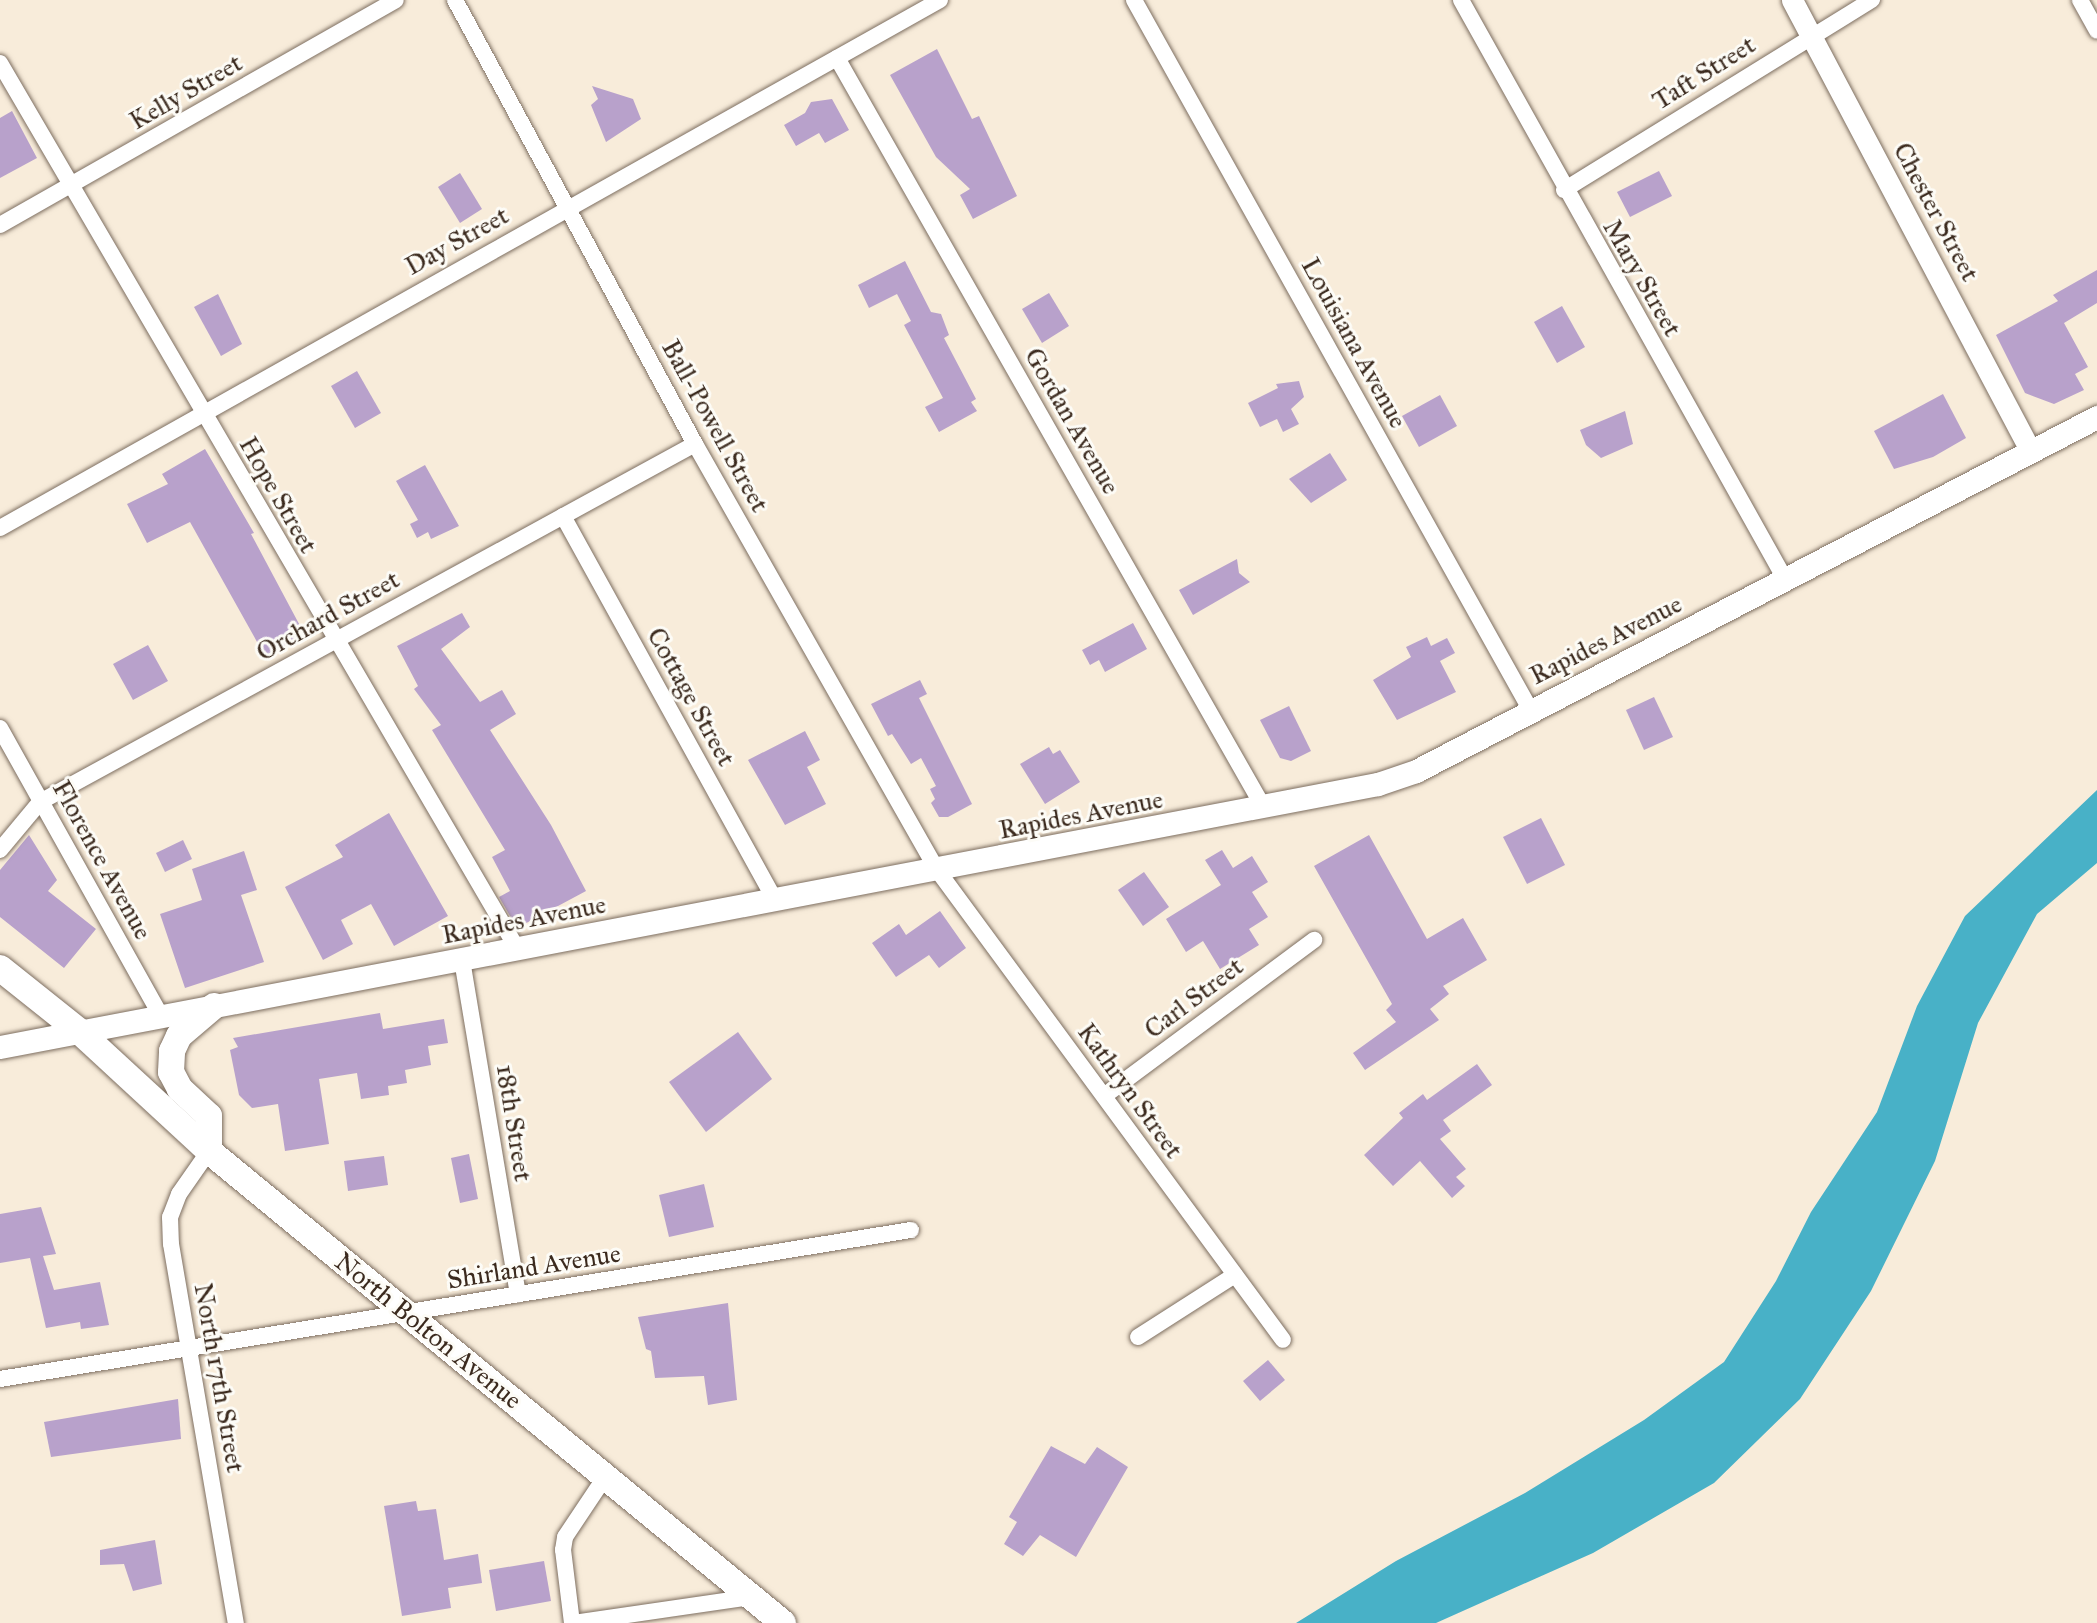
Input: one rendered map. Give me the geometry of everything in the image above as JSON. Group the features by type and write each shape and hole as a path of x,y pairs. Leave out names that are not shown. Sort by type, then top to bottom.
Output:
{"main road":[{"name":"Rapides Avenue","path":"0,1047 939,871 1367,787 1416,771 2097,417"},
{"name":"North Bolton Avenue","path":"0,968 79,1031 209,1151 783,1623"},
{"path":"209,1151 209,1116 176,1080 172,1051 179,1036 214,1006"}],"street":[{"name":"Kelly Street","path":"0,225 396,0"},
{"name":"Ball-Powell Street","path":"455,0 569,206 695,444 939,871"},
{"name":"Day Street","path":"0,528 201,412 940,0"},
{"name":"Louisiana Avenue","path":"1134,0 1531,711"},
{"name":"Mary Street","path":"1461,0 1564,190 1785,579"},
{"name":"Chester Street","path":"1792,0 2029,450"},
{"name":"Taft Street","path":"1564,190 1810,34 1872,0"},
{"path":"2080,0 2097,31"},
{"name":"Gordan Avenue","path":"837,58 1264,808"},
{"name":"Hope Street","path":"0,64 201,412 518,950"},
{"name":"Orchard Street","path":"0,849 40,802 695,444"},
{"name":"Cottage Street","path":"563,516 776,902"},
{"name":"Florence Avenue","path":"0,728 161,1016"},
{"name":"Kathryn Street","path":"939,871 1283,1340"},
{"name":"Carl Street","path":"1104,1096 1314,940"},
{"name":"18th Street","path":"462,960 518,1294"},
{"name":"North 17th Street","path":"209,1151 179,1194 170,1217 188,1348 236,1623"},
{"name":"Shirland Avenue","path":"0,1379 911,1230"},
{"path":"1138,1337 1235,1275"},
{"path":"605,1477 565,1537 563,1550 573,1623 751,1597"}],"water":[{"path":"2097,790 2097,863 2037,914 1978,1023 1935,1161 1871,1291 1800,1399 1714,1483 1593,1553 1436,1623 1296,1623 1396,1561 1525,1493 1644,1420 1724,1362 1776,1281 1811,1212 1877,1112 1917,1006 1965,916"}],"building":[{"path":"937,49 972,119 979,116 1017,196 973,219 960,195 970,189 936,157 890,75"},
{"path":"592,86 633,99 641,119 606,142 591,105 598,99"},
{"path":"832,99 849,130 825,143 819,133 796,146 784,125 805,113 811,102"},
{"path":"12,111 37,158 0,178 0,118"},
{"path":"1659,171 1672,196 1630,217 1617,192"},
{"path":"460,173 482,209 460,223 438,187"},
{"path":"905,261 931,312 941,314 949,335 944,338 976,399 971,402 977,411 939,432 925,407 943,398 904,325 911,321 897,294 869,308 858,285"},
{"path":"2097,270 2097,303 2064,323 2088,367 2075,374 2084,390 2054,404 2025,393 1996,335 2058,301 2053,295"},
{"path":"1049,293 1069,326 1042,343 1022,309"},
{"path":"218,294 242,344 221,356 194,307"},
{"path":"1562,306 1585,347 1557,363 1534,322"},
{"path":"357,371 381,413 355,428 331,386"},
{"path":"1299,381 1304,397 1291,409 1299,424 1283,432 1277,419 1260,427 1248,403 1278,388 1276,384"},
{"path":"1943,394 1966,438 1933,457 1894,469 1874,431"},
{"path":"1440,395 1457,426 1419,447 1402,416"},
{"path":"1625,411 1633,444 1601,458 1586,445 1580,430"},
{"path":"205,449 254,533 251,534 306,637 266,658 190,522 147,543 127,504 168,484 162,474"},
{"path":"1330,453 1347,480 1311,503 1289,479"},
{"path":"425,465 459,526 431,539 428,532 417,538 410,524 418,520 396,481"},
{"path":"1237,559 1239,573 1250,582 1193,615 1179,590"},
{"path":"462,613 470,627 441,649 480,702 502,690 516,714 490,730 551,825 586,891 517,928 499,897 510,891 492,857 505,850 432,730 441,725 414,689 418,686 397,646"},
{"path":"1133,623 1147,649 1105,672 1099,660 1090,665 1082,650"},
{"path":"1427,637 1431,646 1447,638 1455,653 1440,661 1456,692 1397,720 1373,680 1411,657 1406,647"},
{"path":"148,645 168,681 133,700 113,664"},
{"path":"920,680 927,694 919,698 972,804 948,817 939,817 931,803 935,799 930,789 936,786 921,758 911,764 892,734 888,736 871,704"},
{"path":"1654,697 1673,737 1644,750 1626,710"},
{"path":"1289,706 1311,751 1291,761 1280,758 1260,720"},
{"path":"805,731 820,760 807,767 826,804 785,825 748,760"},
{"path":"1049,747 1053,754 1060,750 1080,782 1045,804 1020,764"},
{"path":"389,813 448,916 394,946 371,904 341,920 353,944 323,960 285,887 343,857 335,845"},
{"path":"1541,818 1565,865 1527,884 1503,837"},
{"path":"29,835 57,880 48,891 96,929 64,968 0,917 0,870"},
{"path":"1369,835 1427,939 1463,918 1487,960 1443,986 1449,994 1430,1009 1439,1020 1365,1070 1353,1053 1396,1022 1386,1010 1392,1004 1314,866"},
{"path":"183,840 192,859 165,872 156,853"},
{"path":"1222,850 1233,868 1252,856 1268,882 1252,892 1268,917 1249,929 1259,945 1220,969 1203,941 1186,952 1166,919 1221,885 1205,860"},
{"path":"244,851 257,890 241,895 264,962 185,988 160,914 202,900 192,869"},
{"path":"1144,872 1169,907 1143,926 1118,890"},
{"path":"940,911 966,948 939,968 929,955 896,977 872,943 899,924 906,935"},
{"path":"380,1013 383,1029 444,1019 448,1043 428,1046 431,1065 405,1070 407,1083 388,1086 389,1095 361,1099 357,1073 319,1079 329,1144 285,1151 278,1104 252,1108 239,1095 230,1050 238,1047 233,1038"},
{"path":"738,1032 772,1079 706,1132 669,1082"},
{"path":"1477,1064 1492,1085 1443,1120 1451,1131 1440,1139 1466,1169 1456,1177 1465,1186 1452,1198 1420,1161 1393,1186 1364,1155 1403,1118 1399,1113 1423,1094 1427,1100"},
{"path":"469,1154 478,1199 460,1203 451,1158"},
{"path":"384,1156 388,1185 348,1191 344,1161"},
{"path":"704,1184 714,1227 669,1237 659,1195"},
{"path":"41,1207 56,1254 43,1256 54,1290 100,1282 109,1325 81,1329 80,1322 46,1328 30,1258 0,1263 0,1214"},
{"path":"728,1303 737,1400 708,1405 704,1376 655,1378 651,1351 646,1349 638,1317"},
{"path":"1268,1360 1285,1380 1260,1401 1243,1381"},
{"path":"178,1399 181,1439 51,1457 44,1422"},
{"path":"1051,1446 1085,1464 1097,1447 1128,1467 1076,1557 1040,1535 1023,1556 1004,1544 1017,1522 1009,1517"},
{"path":"416,1501 418,1511 436,1509 444,1560 478,1554 482,1583 448,1588 451,1608 402,1616 384,1506"},
{"path":"155,1540 162,1584 133,1591 124,1564 100,1565 100,1550"},
{"path":"544,1561 551,1601 496,1611 489,1570"}]}
